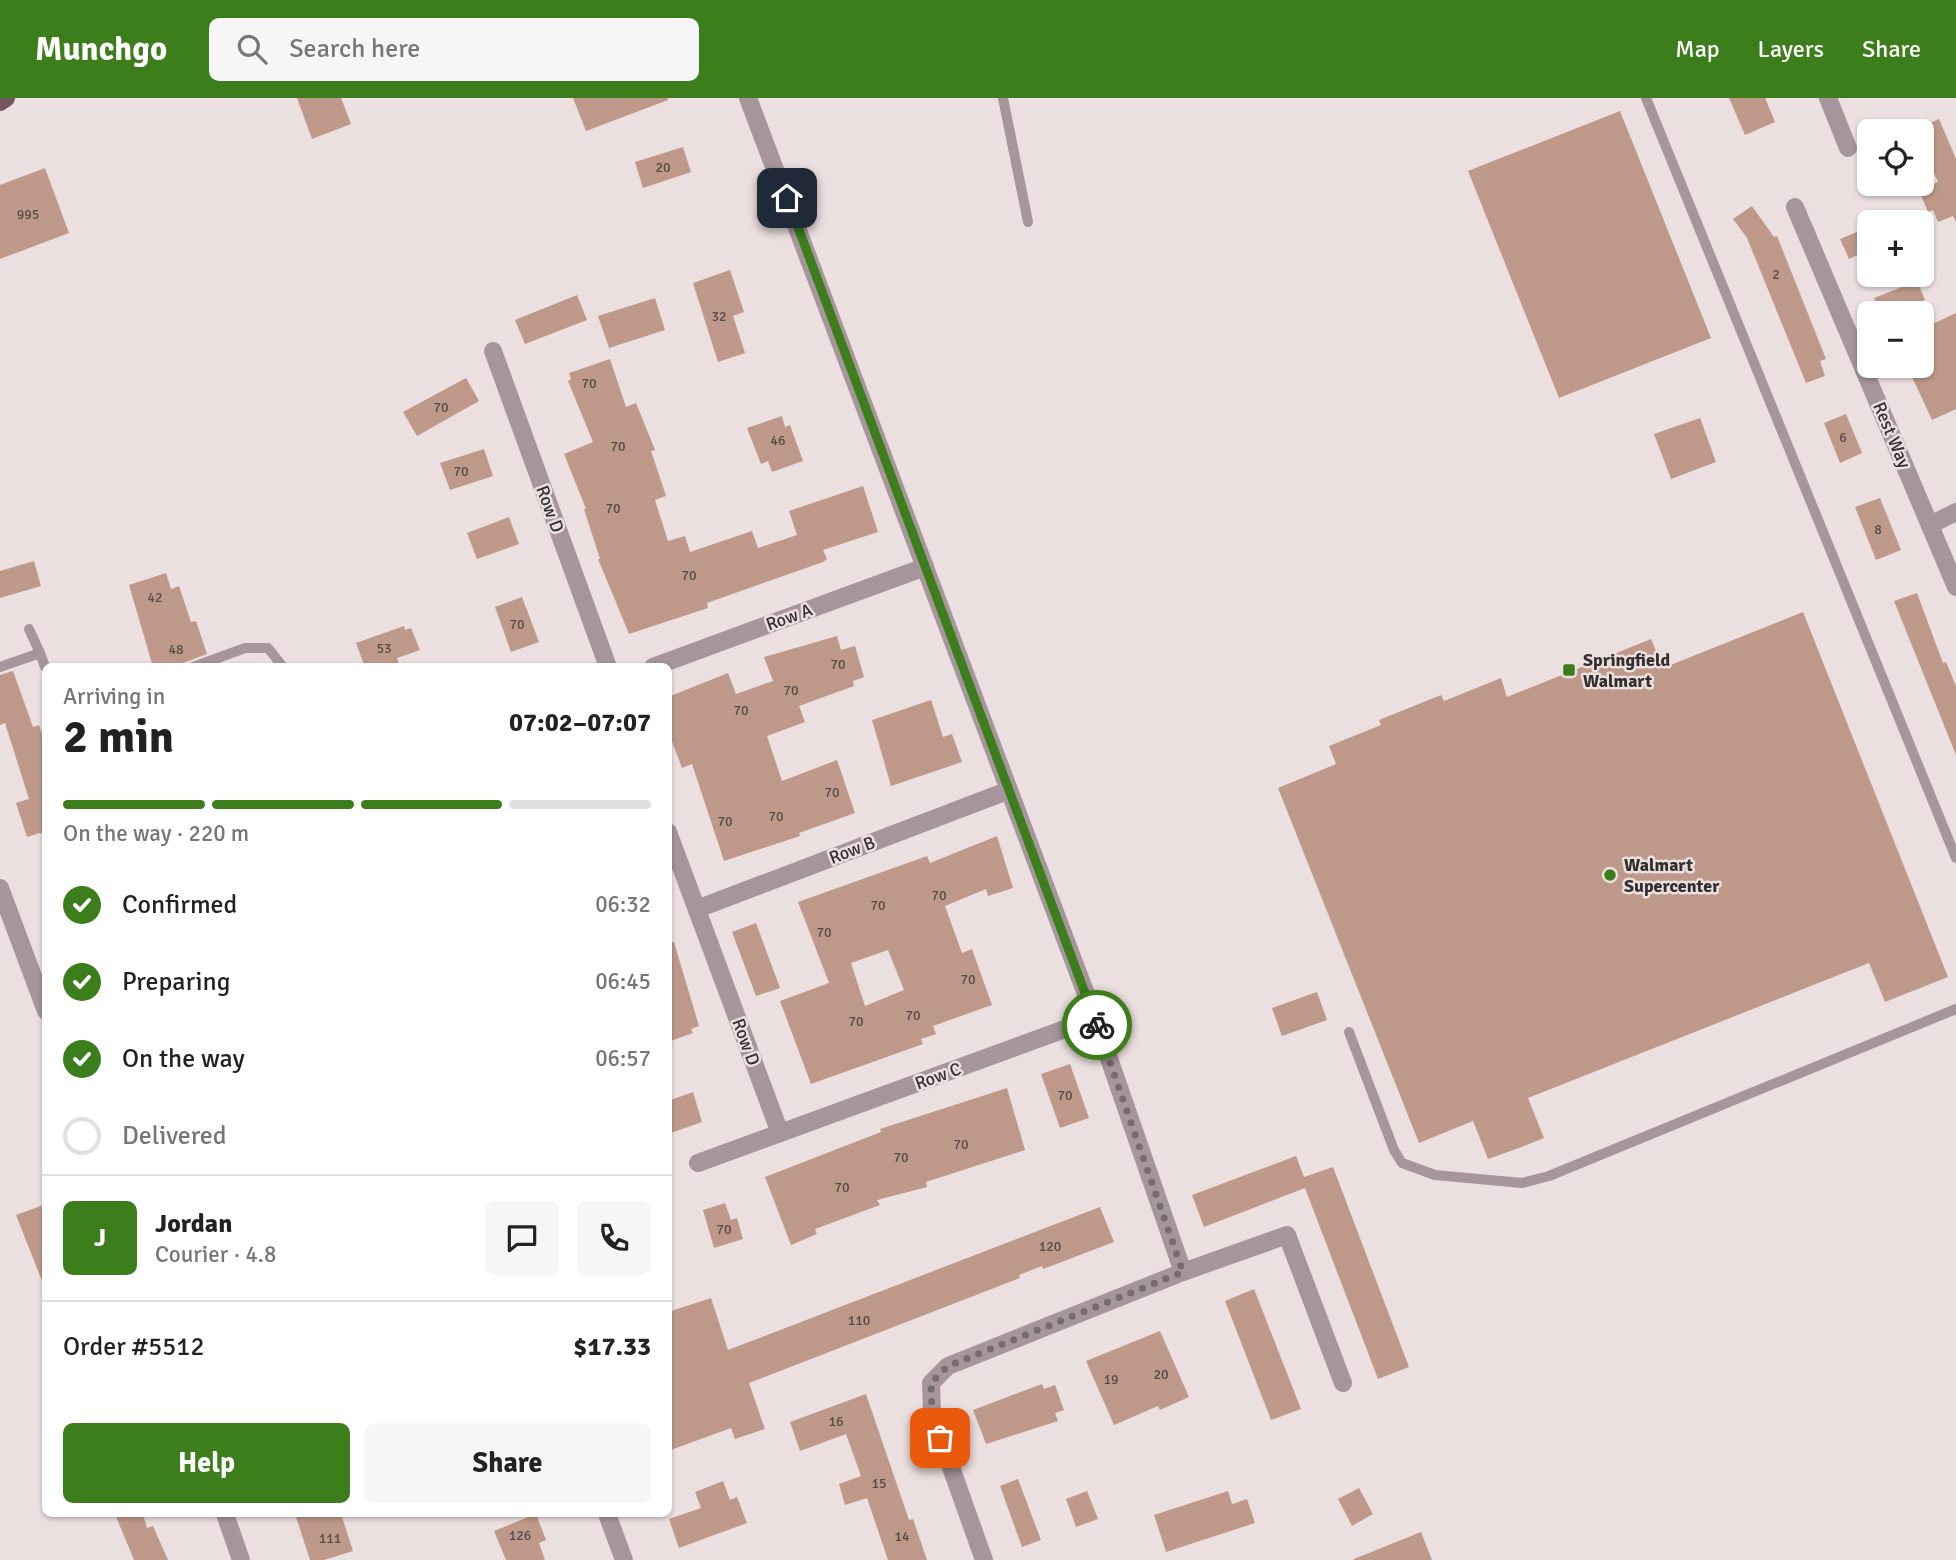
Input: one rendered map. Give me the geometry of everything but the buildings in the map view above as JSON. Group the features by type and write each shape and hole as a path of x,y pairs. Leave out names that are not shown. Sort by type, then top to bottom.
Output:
{"main road":[{"path":"0,102 6,98"}],"street":[{"path":"748,98 1007,791 1095,1018 1183,1272"},
{"path":"1828,98 1848,148"},
{"name":"Rest Way","path":"1795,207 1956,587"},
{"name":"Row D","path":"493,351 607,663"},
{"path":"1930,525 1956,512"},
{"name":"Row A","path":"664,663 925,567"},
{"name":"Row B","path":"697,909 1007,791"},
{"name":"Row D","path":"672,843 780,1133"},
{"path":"0,888 42,1000"},
{"name":"Row C","path":"698,1163 1095,1018"},
{"path":"984,1560 932,1414 931,1383 948,1366 1183,1272 1287,1235 1343,1384"},
{"path":"226,1517 241,1560"},
{"path":"608,1517 624,1560"}],"lane":[{"path":"1003,98 1028,222"},
{"path":"1646,98 1956,858"},
{"path":"29,629 44,663"},
{"path":"204,663 245,648 268,648 280,663"},
{"path":"0,667 40,653"},
{"path":"1349,1032 1394,1150 1402,1163 1435,1175 1522,1184 1549,1176 1956,1009"}],"way so far":[{"path":"940,1438 932,1414 931,1383 948,1366 1183,1272 1097,1025"}],"place":[{"name":"Springfield Walmart","path":"1569,670"},
{"name":"Walmart Supercenter","path":"1610,875"}],"route":[{"path":"787,198 1007,791 1097,1025"}]}
